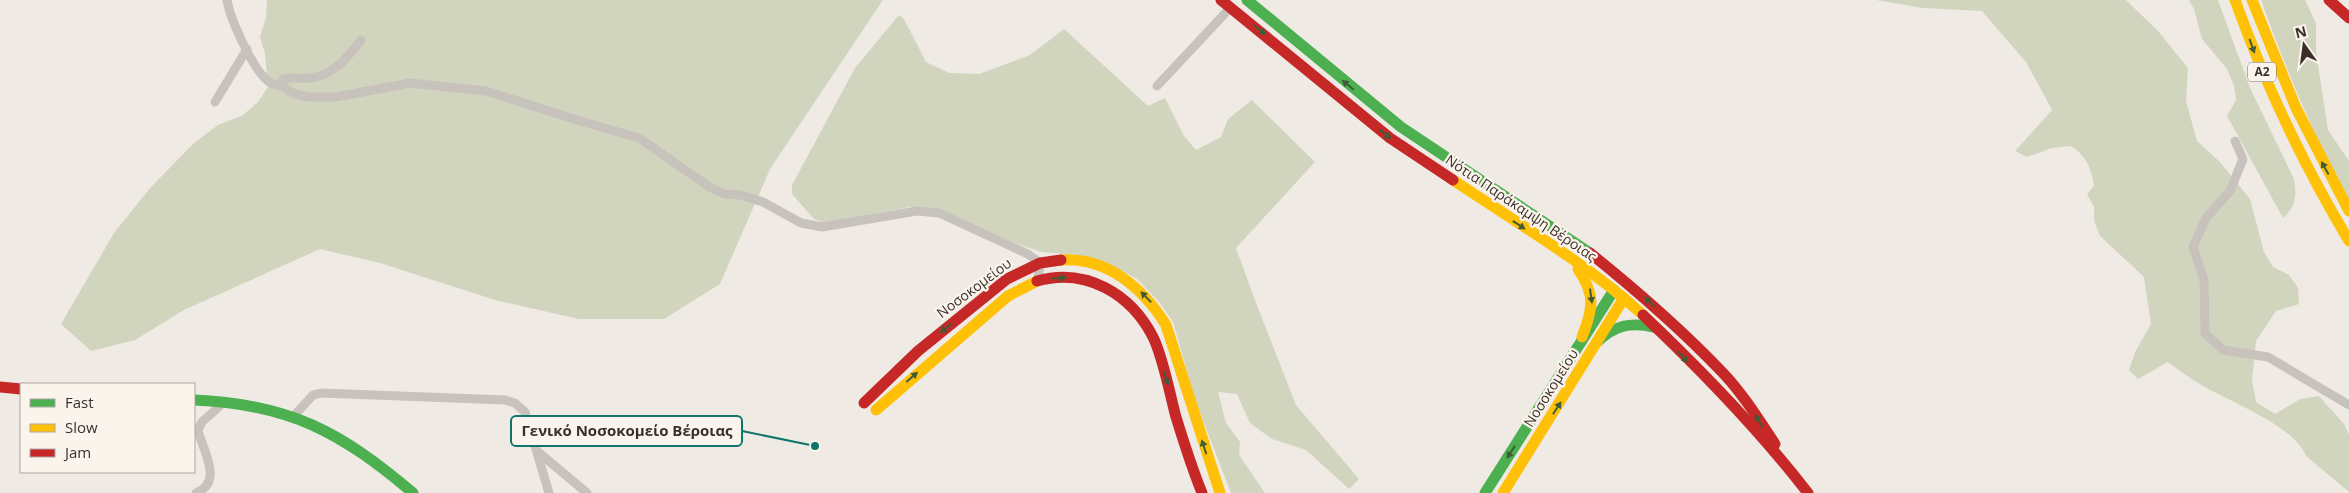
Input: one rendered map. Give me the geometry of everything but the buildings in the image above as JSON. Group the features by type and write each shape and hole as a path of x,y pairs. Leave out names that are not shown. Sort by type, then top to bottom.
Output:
{"main road":[{"name":"Νότια Παράκαμψη Βέροιας","path":"1222,0 1390,138 1571,258 1624,298 1784,462 1808,493"},
{"name":"Νότια Παράκαμψη Βέροιας","path":"1247,0 1401,127 1581,246 1630,284 1724,374 1752,409 1781,451 1784,462"},
{"name":"Α2","path":"2235,0 2255,56 2293,143 2349,241"},
{"name":"Α2","path":"2252,0 2270,50 2307,134 2349,211"},
{"path":"2330,0 2349,18"},
{"path":"1571,258 1589,285 1592,295 1591,316 1582,336"},
{"name":"Νοσοκομείου","path":"864,403 918,351 1007,279 1040,263 1084,260 1102,266 1133,284 1156,307 1166,325 1220,493"},
{"name":"Νοσοκομείου","path":"876,410 1008,296 1038,280 1069,278 1105,285 1123,296 1147,326 1154,339 1186,451 1202,493"},
{"path":"1582,336 1614,290 1630,284"},
{"name":"Νοσοκομείου","path":"1503,493 1624,298 1630,284"},
{"path":"1597,342 1608,331 1620,324 1630,323 1654,327"},
{"name":"Νοσοκομείου","path":"1485,493 1582,336"},
{"path":"0,387 20,389"},
{"path":"195,400 265,408 292,417 329,433 364,453 413,493"}],"street":[{"path":"227,0 237,32 265,78 270,83 282,86 294,94 309,98 336,97 410,83 486,91 639,138 711,188 724,194 740,195 763,202 801,223 822,227 917,211 939,213 1028,254 1040,263 1038,280"},
{"path":"1157,86 1231,7"},
{"path":"282,86 283,79 311,78 329,72 344,61 361,40"},
{"path":"215,102 247,49"},
{"path":"2236,140 2243,159 2230,191 2206,218 2193,247 2204,280 2205,333 2223,350 2268,357 2349,405"},
{"path":"292,417 313,394 321,393 504,400 516,403 525,412 549,493"},
{"path":"196,493 205,490 209,484 211,474 198,430 202,422 224,402"},
{"path":"537,450 587,493"}],"green space":[{"path":"267,0 883,0 770,169 720,284 664,319 579,319 495,300 380,263 320,249 184,310 135,340 91,351 61,324 114,233 151,187 194,143 218,125 243,115 258,102 268,87 265,54 260,37 266,18"},
{"path":"1876,0 2126,0 2158,31 2188,68 2186,101 2197,141 2219,161 2250,199 2264,252 2273,267 2289,275 2298,288 2299,304 2276,311 2256,341 2252,380 2256,402 2275,414 2300,399 2319,396 2344,424 2349,435 2349,492 2306,456 2300,445 2276,425 2203,386 2168,362 2138,379 2129,370 2135,352 2151,324 2144,277 2100,236 2094,221 2094,207 2087,194 2094,186 2093,179 2087,163 2080,154 2071,146 2052,148 2027,157 2015,151 2052,110 2026,62 1982,11 1923,8"},
{"path":"2189,0 2218,0 2250,88 2294,179 2293,205 2283,218 2227,116 2236,100 2234,86 2227,69 2202,39 2194,9"},
{"path":"2261,0 2305,0 2316,23 2316,52 2328,130 2349,161 2349,204 2302,104"},
{"path":"899,15 904,19 926,62 949,73 979,74 1030,55 1064,29 1148,106 1165,98 1184,136 1196,150 1221,137 1228,119 1252,100 1315,162 1236,248 1296,405 1359,479 1349,489 1306,450 1272,439 1250,423 1237,394 1218,392 1226,423 1240,442 1239,455 1265,493 1231,493 1195,400 1173,322 1160,303 1137,279 1106,262 1077,255 1041,252 1010,241 943,211 910,207 824,223 814,219 792,194 792,185 855,68"}],"traffic: fast":[{"path":"1247,0 1401,127 1590,253"},
{"path":"1485,493 1614,290"},
{"path":"1597,342 1610,332 1623,326 1654,327"},
{"path":"195,400 259,408 286,415 312,425 362,453 413,493"}],"traffic: slow":[{"path":"2235,0 2259,62 2286,123 2316,183 2349,241"},
{"path":"2252,0 2296,108 2349,211"},
{"path":"1453,180 1575,261 1643,315"},
{"path":"1061,260 1078,260 1108,269 1135,287 1157,311 1166,325 1220,493"},
{"path":"1578,269 1588,287 1591,302 1589,318 1582,337"},
{"path":"876,410 1008,296 1037,281"},
{"path":"1503,493 1624,298"}],"traffic: jam":[{"path":"1221,0 1390,138 1453,180"},
{"path":"2329,0 2349,18"},
{"path":"1590,253 1658,311 1723,373 1744,398 1775,444"},
{"path":"864,403 918,351 1007,279 1040,263 1061,260"},
{"path":"1037,281 1055,278 1073,278 1089,281 1120,297 1144,322 1153,337 1160,355 1176,417 1202,493"},
{"path":"1643,315 1729,401 1808,493"},
{"path":"0,387 20,389"}],"place":[{"name":"Γενικό Νοσοκομείο Βέροιας","path":"815,446"}]}
